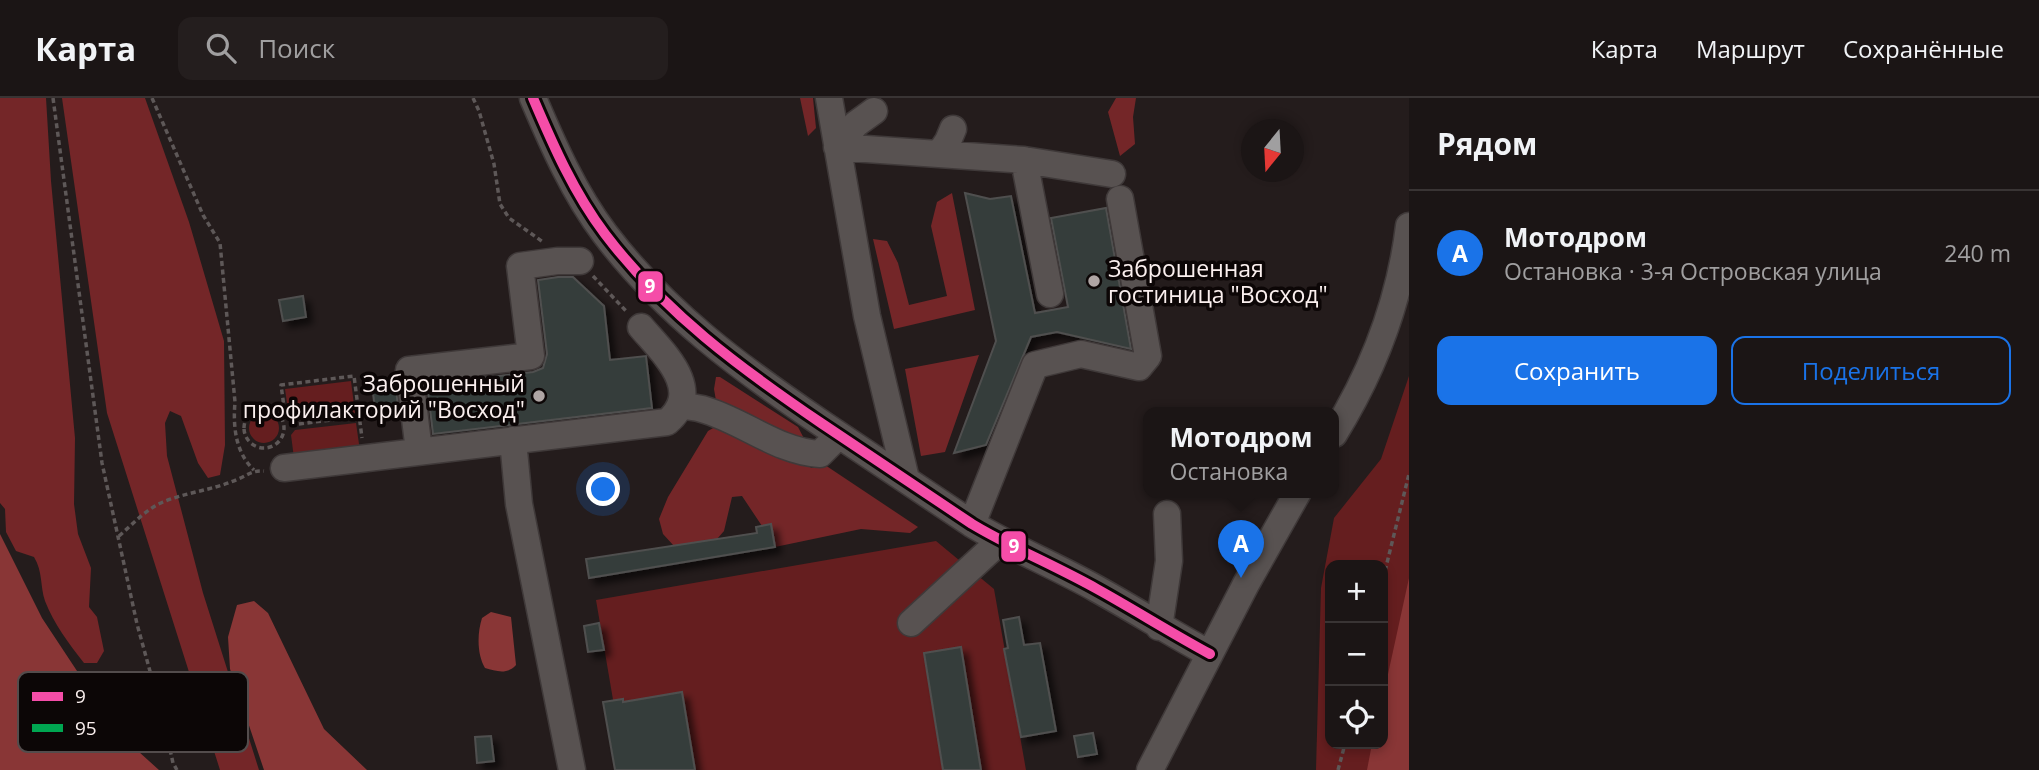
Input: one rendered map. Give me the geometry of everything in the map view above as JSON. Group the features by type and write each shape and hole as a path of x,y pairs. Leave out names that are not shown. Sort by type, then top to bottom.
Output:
{"street":[{"path":"533,98 575,187 604,233 637,273 688,325 744,370 837,428 972,524 1000,541 1096,588 1159,627 1210,654"},
{"path":"829,98 867,316 906,479"},
{"path":"836,147 856,124 874,111"},
{"path":"940,153 953,129"},
{"path":"836,147 1024,160 1112,174"},
{"path":"1024,160 1050,294"},
{"path":"972,524 1035,365 1081,354 1139,367 1148,356 1120,199"},
{"path":"1339,425 1364,380 1381,339 1402,267 1409,226"},
{"path":"419,451 409,370 531,356 520,266 569,261"},
{"path":"661,351 688,325"},
{"path":"274,470 667,422 681,405 680,380 672,362 641,327"},
{"path":"681,405 702,409 810,453 820,454 837,428"},
{"path":"513,440 519,503 572,770"},
{"path":"1150,770 1246,584 1295,498"},
{"path":"1159,627 1169,561 1167,514"},
{"path":"911,623 1000,541"}],"path":[{"path":"53,98 102,463 150,672"},
{"path":"152,98 203,215 220,243 235,402 233,426 247,464 254,470"},
{"path":"472,98 479,111 494,164 500,204 509,218 569,261 641,327"},
{"path":"281,418 285,414 281,385 355,376 364,457"},
{"path":"256,409 270,409 281,418 284,424 282,436 271,447 257,447 246,438 246,418 256,409"},
{"path":"299,424 414,410"},
{"path":"119,536 146,512 163,502 211,489 239,479 254,470 274,470"},
{"path":"1388,560 1409,474"},
{"path":"1338,770 1344,749"},
{"path":"171,752 177,770"}],"shaded area":[{"path":"0,98 46,98 75,438 74,504 78,534 91,568 89,607 97,617 104,651 97,663 84,663 57,626 45,601 37,563 34,557 16,551 6,532 5,509 0,503"},
{"path":"62,98 145,98 189,222 224,341 225,445 220,475 208,478 198,463 181,416 170,411 165,423 167,456 203,593 228,672 189,672 107,413"},
{"path":"800,98 813,98 816,128 808,136"},
{"path":"1116,98 1136,98 1133,117 1135,144 1120,156 1108,112"},
{"path":"952,193 975,310 894,329 873,239 887,241 898,263 909,305 947,296 931,226 937,202"},
{"path":"979,355 945,452 921,456 905,369"},
{"path":"1409,376 1409,770 1316,770 1321,588 1325,566 1325,749 1388,749 1388,560 1326,560 1334,518 1381,459"},
{"path":"716,377 798,427 810,450 803,458 811,468 825,465 918,527 910,533 861,529 775,547 771,525 762,526 742,496 732,497 724,531 717,539 674,546 663,534 659,519 668,497 708,431 720,424 714,389"},
{"path":"351,381 355,413 293,420 289,417 285,389"},
{"path":"264,413 270,414 278,422 278,434 270,442 264,443 258,442 250,434 249,428 250,422 258,414"},
{"path":"356,423 360,451 294,458 291,435 295,430"},
{"path":"0,534 42,618 78,672 18,672 18,752 139,752 159,770 0,770"},
{"path":"936,541 994,589 1026,770 625,770 596,600"},
{"path":"1409,578 1409,770 1367,770 1371,749 1388,749 1388,674"},
{"path":"254,601 268,613 324,729 367,770 264,770 248,722 248,672 231,672 230,669 228,637 237,605"},
{"path":"491,612 511,617 516,665 509,670 485,668 480,657 480,624 482,618"},
{"path":"248,735 259,770 220,770 214,752 248,752"}],"building":[{"path":"965,193 990,199 1011,196 1035,313 1068,307 1051,218 1106,208 1131,349 1057,332 1031,337 986,445 954,453 996,341"},
{"path":"573,277 604,306 610,360 646,356 652,408 433,434 427,384 533,372 543,368 547,354 538,280"},
{"path":"303,296 306,317 283,321 279,300"},
{"path":"395,382 398,406 375,409 372,385"},
{"path":"771,524 775,547 589,578 586,559 757,533 756,527"},
{"path":"1019,617 1024,645 1040,643 1056,731 1021,737 1004,649 1008,648 1003,620"},
{"path":"599,623 604,650 588,652 584,626"},
{"path":"961,647 981,770 943,770 924,653"},
{"path":"682,692 695,770 615,770 603,702 623,699 623,702"},
{"path":"1093,733 1097,754 1078,757 1074,736"},
{"path":"491,736 494,761 477,763 475,737"}],"transit line":[{"name":"9","path":"533,98 556,151 605,234 628,263 705,338 791,402 972,524 1097,589 1210,654"}],"place":[{"name":"Заброшенная гостиница \"Восход\"","path":"1094,281"},
{"name":"Заброшенный профилакторий \"Восход\"","path":"539,396"},
{"name":"Мотодром","path":"1241,578"}]}
